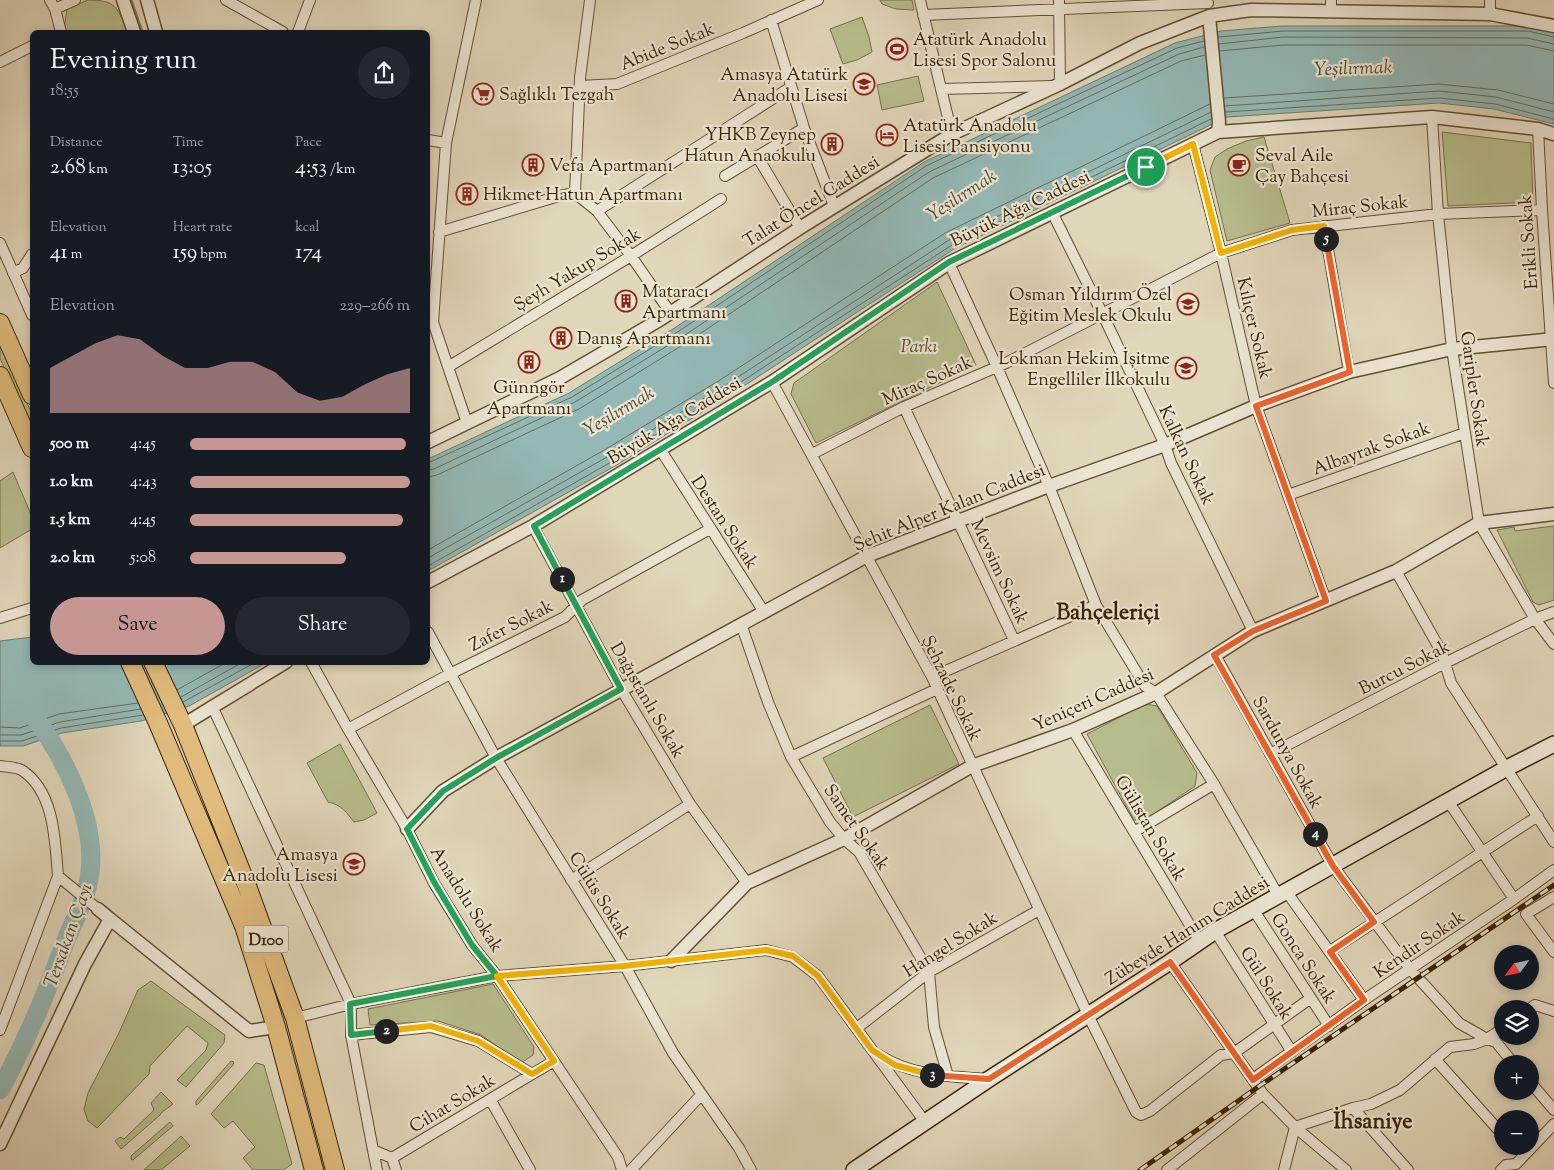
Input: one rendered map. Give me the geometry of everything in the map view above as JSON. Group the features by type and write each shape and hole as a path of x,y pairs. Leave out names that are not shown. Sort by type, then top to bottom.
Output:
{"highway":[{"path":"0,323 30,390"},
{"path":"0,376 30,444"},
{"name":"D100","path":"131,665 244,926 276,1027 314,1170"},
{"name":"D100","path":"154,665 180,720 247,886 295,1018 335,1170"}],"main road":[{"name":"Zübeyde Hanım Caddesi","path":"854,1170 1215,931 1448,800 1554,744"}],"street":[{"path":"60,30 52,4 74,0"},
{"path":"123,0 133,30"},
{"path":"147,0 155,30"},
{"path":"226,0 279,30"},
{"path":"299,30 310,0"},
{"path":"467,423 448,367 430,323 446,142 476,0"},
{"path":"575,193 580,86 590,0"},
{"name":"Abide Sokak","path":"580,86 617,84 818,0"},
{"path":"920,0 952,134"},
{"path":"1490,0 1490,14"},
{"path":"923,14 1059,5 1209,12 1218,127"},
{"path":"941,89 1058,85 1059,5"},
{"name":"Talat Öncel Caddesi","path":"430,441 560,378 662,319 834,206 952,134 1058,85 1140,43 1209,12 1331,5 1490,14 1554,26"},
{"path":"772,20 804,128 834,206"},
{"path":"0,62 30,47"},
{"path":"597,211 791,87"},
{"name":"Büyük Ağa Caddesi","path":"430,581 534,526 772,382 949,262 1193,144 1218,127 1432,116 1538,129 1554,134"},
{"name":"Garipler Sokak","path":"1432,116 1438,214 1452,349 1479,523 1535,619 1554,644"},
{"path":"725,176 804,128"},
{"name":"Erikli Sokak","path":"1538,129 1554,383"},
{"path":"430,140 446,142"},
{"name":"Kılıçer Sokak","path":"1193,144 1221,253 1256,406 1326,601"},
{"path":"757,156 800,228"},
{"path":"439,232 559,196 575,193 597,211 670,312"},
{"name":"Şeyh Yakup Sokak","path":"448,367 631,256 721,198"},
{"name":"Miraç Sokak","path":"812,454 904,407 997,367 1221,253 1292,230 1438,214 1542,210"},
{"name":"Kalkan Sokak","path":"1052,212 1253,631"},
{"path":"1324,226 1350,372"},
{"path":"0,243 30,311"},
{"path":"13,273 23,268 30,257"},
{"path":"949,262 1049,486 1096,605 1145,686 1156,693 1282,893 1330,952 1364,1000"},
{"name":"Şehit Alper Kalan Caddesi","path":"407,829 443,791 496,758 867,556 1049,486 1165,445 1256,406 1350,372 1452,349 1552,339"},
{"name":"Şehzade Sokak","path":"772,382 938,689 1038,910 1136,1112 1141,1115 1150,1111 1221,1055 1234,1053"},
{"name":"Mevsim Sokak","path":"904,407 960,521 1014,640"},
{"name":"Albayrak Sokak","path":"1288,495 1465,432"},
{"name":"Destan Sokak","path":"660,450 764,612"},
{"name":"Yeniçeri Caddesi","path":"671,961 747,883 844,839 972,766 1073,730 1156,693 1253,631 1396,571 1479,523 1554,514"},
{"name":"Dağıstanlı Sokak","path":"534,526 621,689 690,804 747,883"},
{"name":"Zafer Sokak","path":"348,729 450,674 565,617 582,600 710,529"},
{"path":"1396,571 1442,653 1451,683 1554,842"},
{"path":"932,677 1096,605"},
{"path":"0,618 30,609"},
{"name":"Burcu Sokak","path":"1270,754 1445,663 1535,619 1554,612"},
{"name":"Samet Sokak","path":"741,624 768,702 791,757 830,822 844,839 859,852 928,972 934,1027 948,1076"},
{"name":"Cülüs Sokak","path":"430,636 496,758 624,966 673,1053 739,1148 751,1170"},
{"name":"Sardunya Sokak","path":"1214,655 1333,866 1410,970 1459,1023 1496,1042 1507,1055"},
{"path":"180,720 212,706 281,665"},
{"name":"Anadolu Sokak","path":"313,665 407,829 448,906 472,945 497,976 618,1157 622,1170"},
{"path":"791,757 938,689"},
{"path":"212,706 350,1004 351,1035 377,1170"},
{"name":"Gülistan Sokak","path":"1073,730 1200,942"},
{"path":"0,766 22,770 38,786 52,818 58,876 0,1030"},
{"path":"1134,832 1214,784"},
{"path":"1448,800 1514,899"},
{"path":"571,880 690,804"},
{"path":"1330,952 1538,816"},
{"name":"Kendir Sokak","path":"1253,1080 1364,1000 1554,870"},
{"path":"58,876 249,1031 276,1027"},
{"path":"1554,897 1526,914 1554,952"},
{"name":"Gonca Sokak","path":"1253,909 1329,1026"},
{"name":"Hangel Sokak","path":"857,1028 928,972 1038,910"},
{"path":"0,1144 85,964 110,919"},
{"name":"Gül Sokak","path":"1215,931 1292,1052"},
{"path":"295,1018 350,1004 497,976 624,966 766,950 793,956 818,976 925,1122"},
{"path":"1170,962 1263,1094 1295,1127 1346,1170"},
{"path":"1234,1053 1311,998"},
{"path":"1539,1006 1554,1011"},
{"path":"351,1035 431,1026 478,1041 532,1074"},
{"path":"1295,1127 1371,1104 1400,1090 1450,1047 1474,1044 1494,1034"},
{"path":"872,1050 895,1065 927,1074 989,1079"},
{"path":"1435,1059 1494,1125"},
{"name":"Cihat Sokak","path":"392,1158 554,1061"},
{"path":"1539,1092 1554,1110"},
{"path":"1170,1169 1263,1094"},
{"path":"631,1170 701,1095"},
{"path":"490,1099 530,1170"},
{"path":"1353,1108 1408,1170"},
{"path":"1506,1168 1516,1164 1554,1124"},
{"path":"1284,1170 1295,1127"},
{"path":"373,1150 392,1158 396,1170"}],"green space":[{"path":"88,0 105,2 115,7 127,30 66,30 64,29 67,9"},
{"path":"880,0 912,0 914,10 896,9 882,4"},
{"path":"862,17 872,52 857,60 843,64 830,29"},
{"path":"918,76 924,101 882,110 877,85"},
{"path":"1442,132 1531,143 1533,202 1448,206"},
{"path":"1264,137 1290,223 1227,241 1210,170 1215,157 1227,149 1246,141"},
{"name":"Parkı","path":"937,282 976,365 816,443 791,394 794,383"},
{"path":"0,342 30,410 30,427 0,358"},
{"path":"13,472 30,512 30,530 0,548 0,481"},
{"path":"1554,526 1554,600 1539,605 1533,602 1497,530 1514,527 1515,531"},
{"path":"1145,704 1157,706 1197,773 1195,786 1145,820 1134,820 1087,734"},
{"path":"930,705 959,764 853,817 823,758"},
{"path":"340,744 377,813 364,820 354,822 340,807 328,802 307,763"},
{"path":"151,981 225,1035 224,1043 186,1087 177,1080 206,1050 208,1043 187,1026 150,1066 149,1074 97,1128 88,1121 84,1109 88,1093 118,1035 138,990"},
{"path":"493,984 534,1047 533,1055 521,1063 481,1035 438,1021 370,1025 368,1009"},
{"path":"231,1061 234,1062 233,1065 196,1105 196,1101"},
{"path":"256,1063 264,1065 292,1164 283,1170 253,1170 243,1158 255,1147 233,1121 224,1128 211,1114"},
{"path":"161,1092 173,1104 121,1149 115,1141 120,1137 124,1139 154,1110 151,1103"},
{"path":"170,1122 173,1126 133,1160 131,1159 131,1156"},
{"path":"181,1136 190,1146 161,1170 144,1170"}],"water":[{"name":"Yeşilırmak","path":"1282,26 1528,26 1554,33 1554,124 1494,109 1439,103 1227,117 954,249 730,395 615,466 430,570 430,458 569,393 676,327 924,162 1175,43 1221,31"},
{"path":"30,637 30,665 262,665 189,706 141,721 62,733 23,746 0,746 0,641"}],"waterway":[{"path":"131,0 141,30"},
{"name":"Tersakan Çayı","path":"0,1090 34,1020 80,908 88,884 91,863 90,841 78,796 59,754 35,718"}],"railway":[{"path":"1140,1170 1554,885"}],"place":[{"name":"Atatürk Anadolu Lisesi Spor Salonu","path":"897,49"},
{"name":"Amasya Atatürk Anadolu Lisesi","path":"864,84"},
{"name":"Sağlıklı Tezgah","path":"483,94"},
{"name":"Atatürk Anadolu Lisesi Pansiyonu","path":"887,135"},
{"name":"YHKB Zeynep Hatun Anaokulu","path":"832,144"},
{"name":"Vefa Apartmanı","path":"533,165"},
{"name":"Seval Aile Çay Bahçesi","path":"1239,165"},
{"name":"Hikmet Hatun Apartmanı","path":"467,194"},
{"name":"Mataracı Apartmanı","path":"626,301"},
{"name":"Osman Yıldırım Özel Eğitim Meslek Okulu","path":"1188,304"},
{"name":"Danış Apartmanı","path":"561,338"},
{"name":"Günngör Apartmanı","path":"529,362"},
{"name":"Lokman Hekim İşitme Engelliler İlkokulu","path":"1186,368"},
{"name":"Amasya Anadolu Lisesi","path":"354,864"}],"district":[{"name":"Bahçeleriçi","path":"1108,611"},
{"name":"İhsaniye","path":"1373,1120"}],"route":[{"path":"1146,167 949,262 772,382 534,526 621,689 496,758 443,791 407,829 434,882 472,945 497,976 350,1004 351,1035 431,1026 478,1041 532,1074 554,1061 497,976 624,966 766,950 793,956 818,976 872,1050 895,1065 927,1074 989,1079 1170,962 1253,1080 1364,1000 1330,952 1374,922 1333,866 1214,655 1253,631 1326,601 1256,406 1350,372 1324,226 1292,230 1221,253 1193,144 1146,167"}]}
